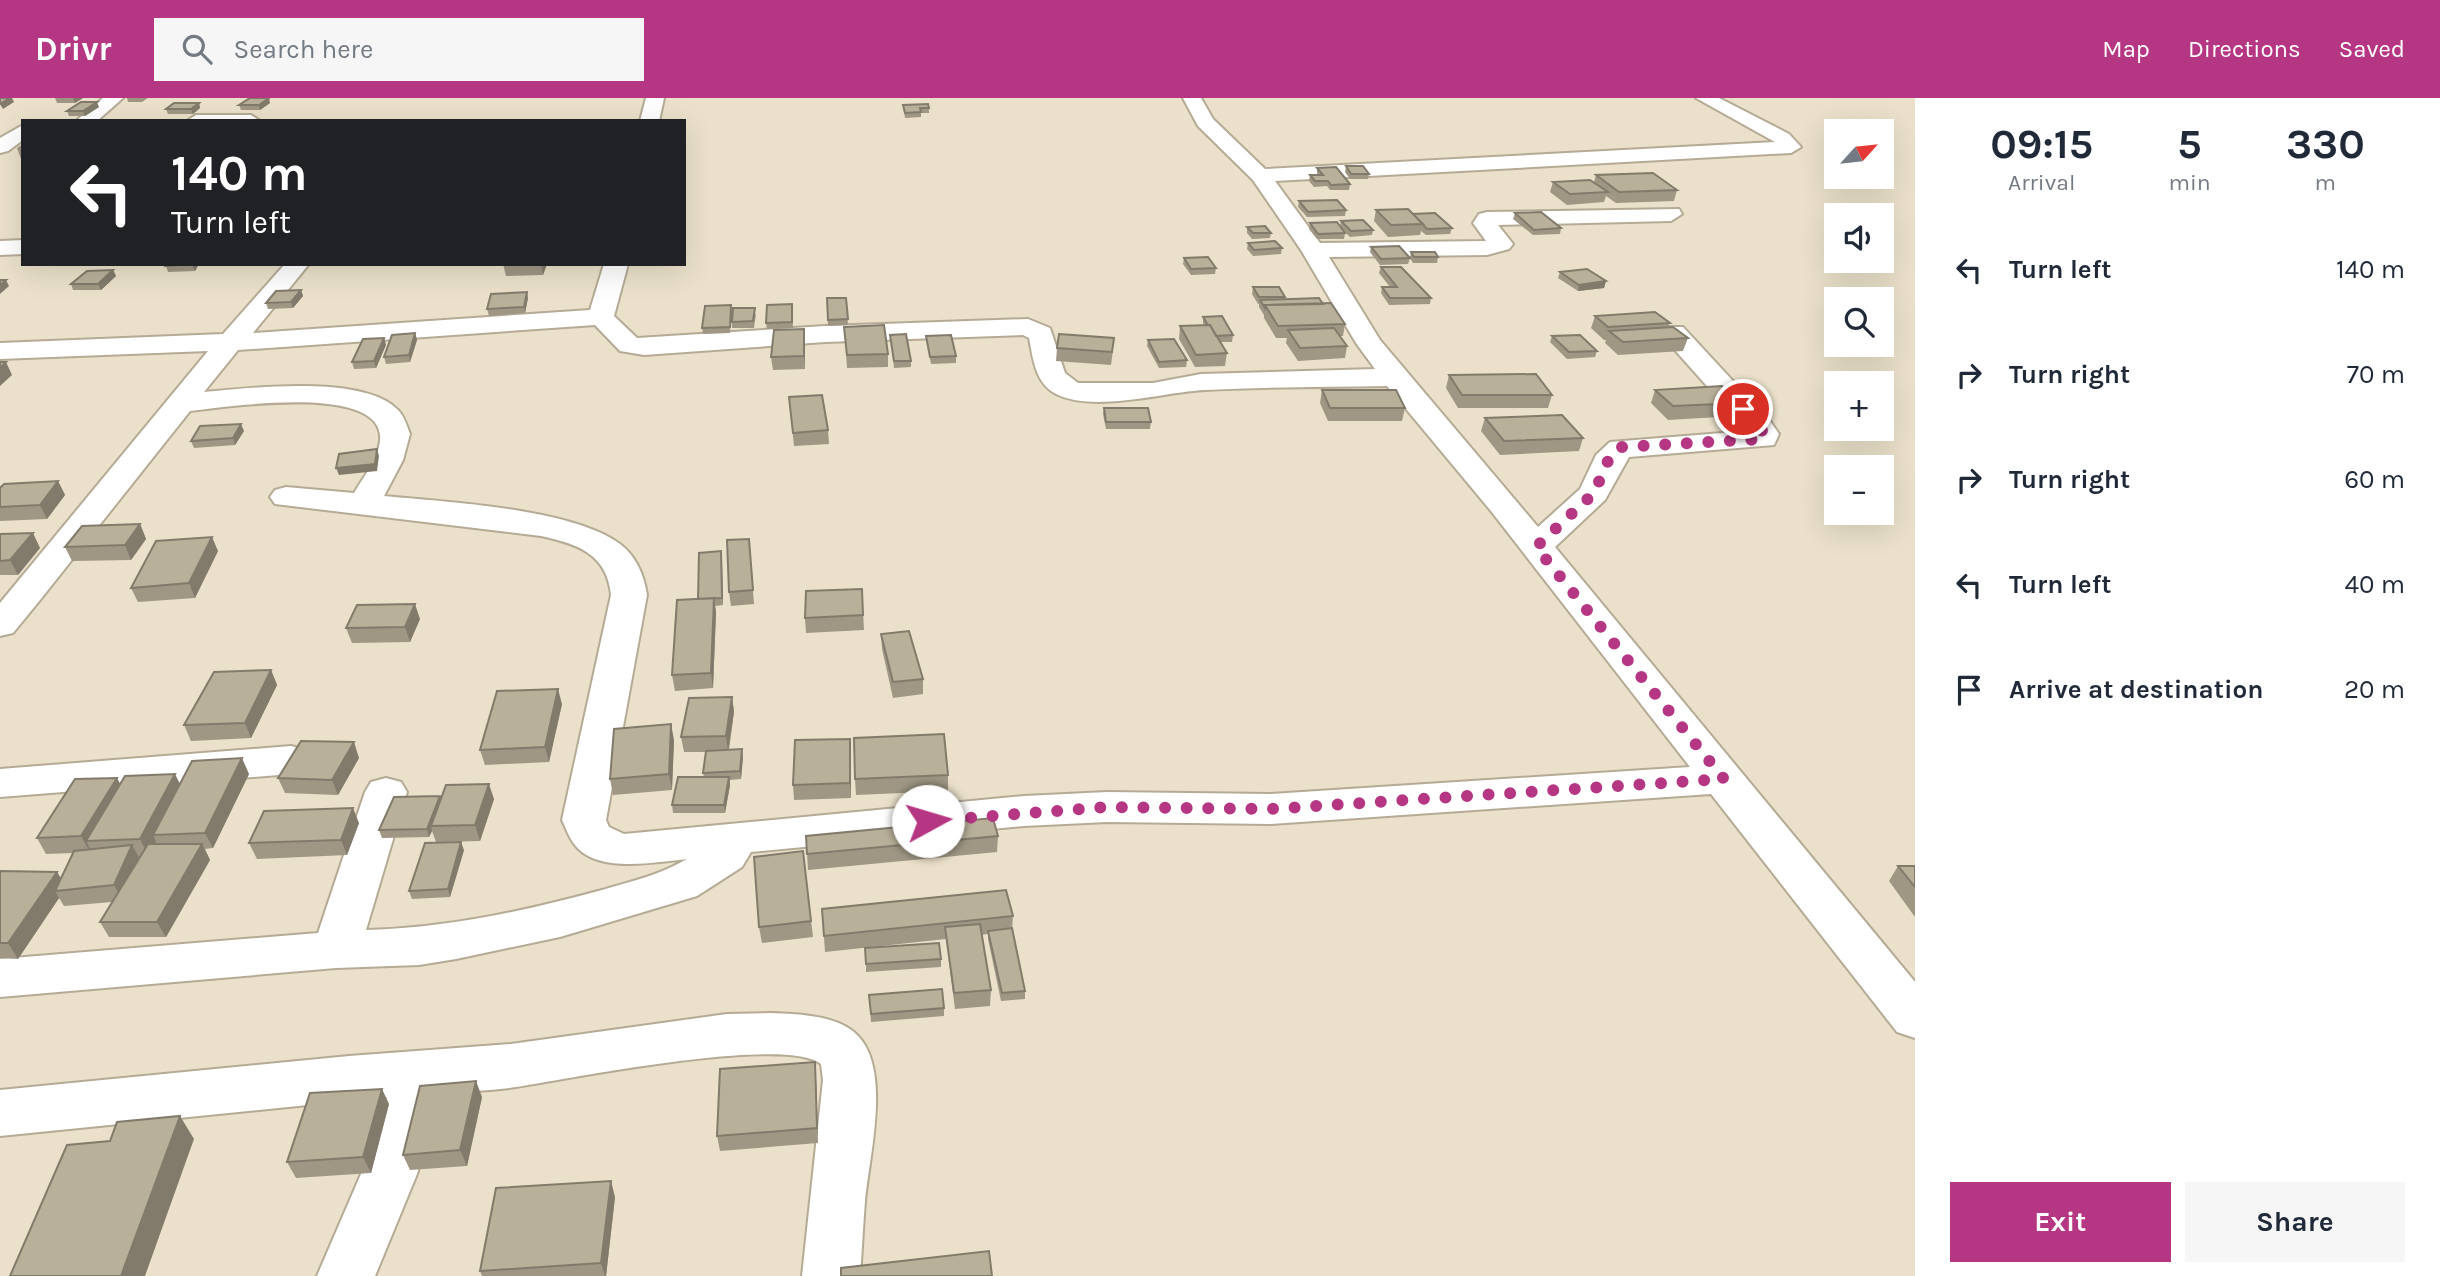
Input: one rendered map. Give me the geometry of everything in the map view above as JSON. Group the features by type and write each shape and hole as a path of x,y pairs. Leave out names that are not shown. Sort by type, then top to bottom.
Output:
{"street":[{"path":"88,119 114,98"},
{"path":"650,119 655,98"},
{"path":"1192,98 1205,121 1260,176 1313,250 1369,343 1395,377 1437,424 1915,1018"},
{"path":"1260,176 1791,147 1782,138 1740,119 1705,98"},
{"path":"0,128 21,129"},
{"path":"1,147 21,131"},
{"path":"1313,250 1488,248 1501,244 1484,223 1487,219 1671,214"},
{"path":"0,248 21,247"},
{"path":"0,625 233,342 274,298 296,266"},
{"path":"601,317 614,266"},
{"path":"601,317 629,345 644,347 825,334 1028,327 1041,334 1053,379 1063,388 1075,391 1153,391 1201,382 1395,377"},
{"path":"183,403 319,365 601,317"},
{"path":"1536,547 1594,493 1611,454 1621,447 1763,439 1765,434 1760,428 1674,333"},
{"path":"0,351 233,342 319,365 384,410 392,422 395,436 391,449 364,503"},
{"path":"286,497 364,503 517,522 570,533 604,548 627,572 629,595 584,820 592,837 620,850 1024,811 1107,807 1271,809 1724,779"},
{"path":"0,783 291,760"},
{"path":"336,950 386,792"},
{"path":"0,978 336,950 432,945 603,908 681,884 702,874 726,856 737,838"},
{"path":"0,1113 510,1066 727,1035 763,1033 826,1039 842,1052 849,1072 848,1114 831,1276"},
{"path":"346,1276 389,1174 421,1074"}],"building":[{"path":"250,98 269,98 259,105 239,105"},
{"path":"81,102 97,102 83,111 67,111"},
{"path":"174,103 199,103 191,109 166,109"},
{"path":"928,104 929,108 920,108 921,112 905,113 903,105"},
{"path":"1346,166 1363,166 1369,174 1351,174"},
{"path":"1336,167 1350,184 1331,185 1328,181 1315,181 1310,175 1323,175 1317,168"},
{"path":"1653,173 1677,190 1619,192 1596,175"},
{"path":"1590,180 1608,192 1570,194 1553,182"},
{"path":"1337,200 1346,210 1308,212 1299,201"},
{"path":"1408,209 1423,224 1391,225 1376,210"},
{"path":"1541,212 1561,228 1534,230 1515,213"},
{"path":"1435,213 1452,228 1427,229 1413,214"},
{"path":"1363,220 1373,230 1351,231 1341,221"},
{"path":"1337,222 1345,233 1318,234 1310,223"},
{"path":"1265,226 1271,233 1253,233 1247,227"},
{"path":"1275,241 1282,248 1254,250 1248,243"},
{"path":"1399,246 1410,258 1381,259 1371,247"},
{"path":"1411,252 1435,252 1438,257 1414,257"},
{"path":"1208,257 1216,268 1191,269 1184,258"},
{"path":"1381,267 1401,267 1431,298 1390,298 1382,287 1397,287"},
{"path":"1587,269 1606,281 1579,285 1560,272"},
{"path":"113,270 98,284 71,284 87,271"},
{"path":"1253,287 1279,287 1285,297 1259,297"},
{"path":"301,290 291,302 266,303 276,291"},
{"path":"527,292 524,307 487,309 491,294"},
{"path":"827,298 846,298 848,319 828,320"},
{"path":"1319,298 1323,304 1265,305 1265,308 1260,300"},
{"path":"1331,303 1345,324 1278,326 1265,305"},
{"path":"792,304 792,322 766,323 767,305"},
{"path":"731,305 730,327 702,328 705,306"},
{"path":"733,308 755,308 753,321 732,322"},
{"path":"1655,312 1670,323 1608,327 1595,316"},
{"path":"1222,316 1233,335 1216,336 1203,317"},
{"path":"884,325 888,354 847,355 844,327"},
{"path":"1210,325 1227,353 1196,355 1180,326"},
{"path":"1673,327 1688,338 1623,342 1609,331"},
{"path":"1334,328 1347,346 1300,348 1288,330"},
{"path":"804,329 804,356 771,357 774,330"},
{"path":"415,333 409,355 384,357 392,335"},
{"path":"906,334 911,361 894,361 890,335"},
{"path":"1059,334 1114,338 1112,352 1057,348"},
{"path":"951,335 956,356 930,357 926,336"},
{"path":"1580,335 1597,351 1569,352 1552,336"},
{"path":"384,338 374,361 352,362 363,339"},
{"path":"1174,339 1187,360 1159,362 1148,340"},
{"path":"1536,374 1552,395 1462,395 1449,375"},
{"path":"1722,386 1742,403 1673,406 1655,390"},
{"path":"1322,390 1396,390 1405,408 1330,408"},
{"path":"822,395 828,430 793,433 789,397"},
{"path":"1104,408 1148,408 1151,422 1106,422"},
{"path":"1562,415 1583,438 1504,441 1485,418"},
{"path":"241,424 233,438 191,441 200,426"},
{"path":"377,449 375,464 336,468 339,454"},
{"path":"58,481 40,505 0,507 0,488 4,484"},
{"path":"140,524 125,545 65,547 82,526"},
{"path":"33,533 10,560 0,561 0,534"},
{"path":"212,537 189,583 131,588 156,541"},
{"path":"749,539 753,590 729,592 727,540"},
{"path":"721,551 722,598 698,599 699,553"},
{"path":"862,589 863,615 805,618 806,591"},
{"path":"714,598 711,673 672,675 677,600"},
{"path":"415,604 405,627 346,628 357,605"},
{"path":"909,631 923,679 893,682 881,634"},
{"path":"271,670 245,723 184,725 214,672"},
{"path":"558,689 545,747 480,750 497,691"},
{"path":"732,697 726,736 681,737 689,698"},
{"path":"671,724 669,774 610,779 614,729"},
{"path":"944,734 948,775 855,779 854,738"},
{"path":"850,739 850,783 793,785 795,740"},
{"path":"301,741 354,742 332,780 278,778"},
{"path":"742,749 740,771 703,773 706,751"},
{"path":"242,758 205,833 153,835 192,761"},
{"path":"175,774 140,839 86,841 125,776"},
{"path":"678,777 729,777 724,805 672,805"},
{"path":"117,778 81,836 37,838 75,779"},
{"path":"489,784 475,825 431,826 446,785"},
{"path":"440,796 427,829 379,830 394,797"},
{"path":"353,808 341,840 249,843 264,811"},
{"path":"993,818 998,836 807,854 806,836"},
{"path":"461,842 448,889 409,891 425,843"},
{"path":"148,844 202,844 157,922 100,922"},
{"path":"132,845 114,885 55,891 74,851"},
{"path":"803,851 811,921 759,927 754,857"},
{"path":"1898,866 1915,866 1915,887"},
{"path":"0,871 57,872 8,943 0,943"},
{"path":"1006,890 1013,916 824,936 822,909"},
{"path":"980,924 991,990 954,993 945,927"},
{"path":"1012,928 1025,991 1002,993 988,931"},
{"path":"939,943 941,959 866,964 865,948"},
{"path":"942,989 944,1008 871,1014 869,995"},
{"path":"815,1062 817,1128 717,1136 720,1069"},
{"path":"476,1081 460,1150 403,1155 420,1086"},
{"path":"382,1089 363,1157 287,1162 310,1093"},
{"path":"180,1116 121,1276 10,1276 67,1145 110,1141 117,1122"},
{"path":"611,1181 601,1263 480,1271 496,1188"},
{"path":"989,1251 992,1276 841,1276 841,1268"}],"route":[{"path":"928,821 1024,811 1107,807 1271,809 1724,779 1536,547 1594,493 1611,454 1621,447 1753,442 1763,439 1765,434 1743,409"}]}
